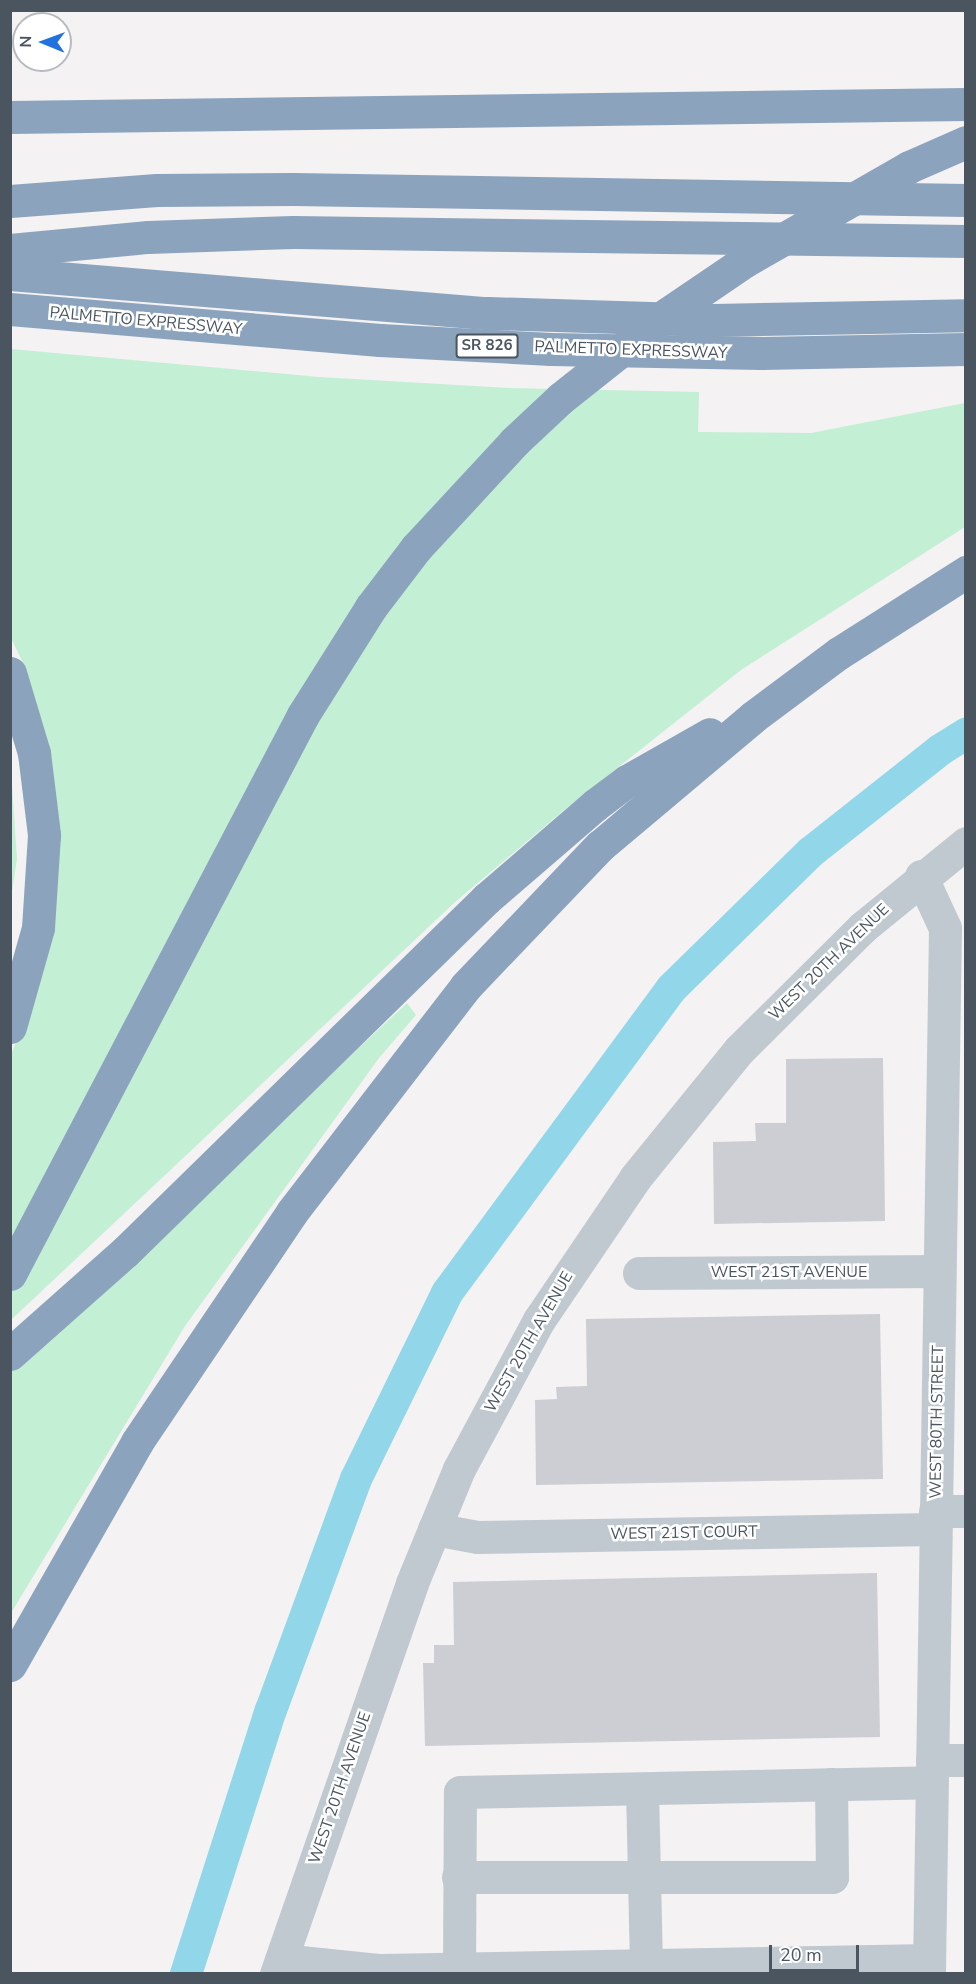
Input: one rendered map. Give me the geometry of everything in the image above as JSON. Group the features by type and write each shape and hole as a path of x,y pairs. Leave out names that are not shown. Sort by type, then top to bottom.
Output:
{"highway":[{"path":"10,117 966,104"},
{"path":"10,1274 303,715 371,607 416,548 561,398 667,314 745,261 909,167 966,142"},
{"path":"10,201 201,189 966,200"},
{"path":"10,250 203,234 966,241"},
{"path":"10,274 488,313 713,320 966,315"},
{"name":"PALMETTO EXPRESSWAY","path":"10,309 380,340 540,348 737,353 966,349"},
{"path":"10,1354 125,1252 486,899 595,805 627,781 789,689 966,572"},
{"path":"10,673 34,753 44,835 38,928 10,1027"},
{"path":"10,1665 157,1413 292,1212 466,986 600,846 789,689"}],"street":[{"name":"WEST 20TH AVENUE","path":"279,1967 386,1652 434,1529 485,1417 531,1333 635,1178 688,1110 762,1026 921,876 966,843"},
{"name":"WEST 80TH STREET","path":"921,876 945,928 939,1271 945,1517 932,1771 929,1967"},
{"name":"WEST 21ST AVENUE","path":"639,1273 939,1271"},
{"name":"WEST 21ST COURT","path":"434,1529 477,1537 945,1517"},
{"path":"480,1971 458,1877 460,1792 831,1784 932,1771 966,1760"},
{"path":"458,1877 832,1877 831,1784"},
{"path":"642,1789 646,1967"},
{"path":"279,1967 380,1972 646,1967 929,1967"}],"green space":[{"path":"11,349 319,377 509,388 699,392 698,432 811,433 965,403 965,527 741,670 563,811 454,903 11,1320 11,1055 37,988 56,830 49,745 25,667 11,638"},
{"path":"10,770 17,859 11,898"},
{"path":"407,1003 416,1015 379,1058 185,1326 11,1613 11,1372"}],"building":[{"path":"883,1058 885,1221 714,1224 713,1142 756,1141 755,1123 786,1123 786,1059"},
{"path":"880,1314 883,1479 536,1485 535,1400 557,1399 556,1387 587,1386 586,1319"},
{"path":"877,1573 880,1737 425,1746 423,1663 434,1663 434,1645 454,1645 453,1582"}],"waterway":[{"path":"186,1974 271,1710 356,1479 447,1293 672,988 811,852 940,750 966,734"}]}
